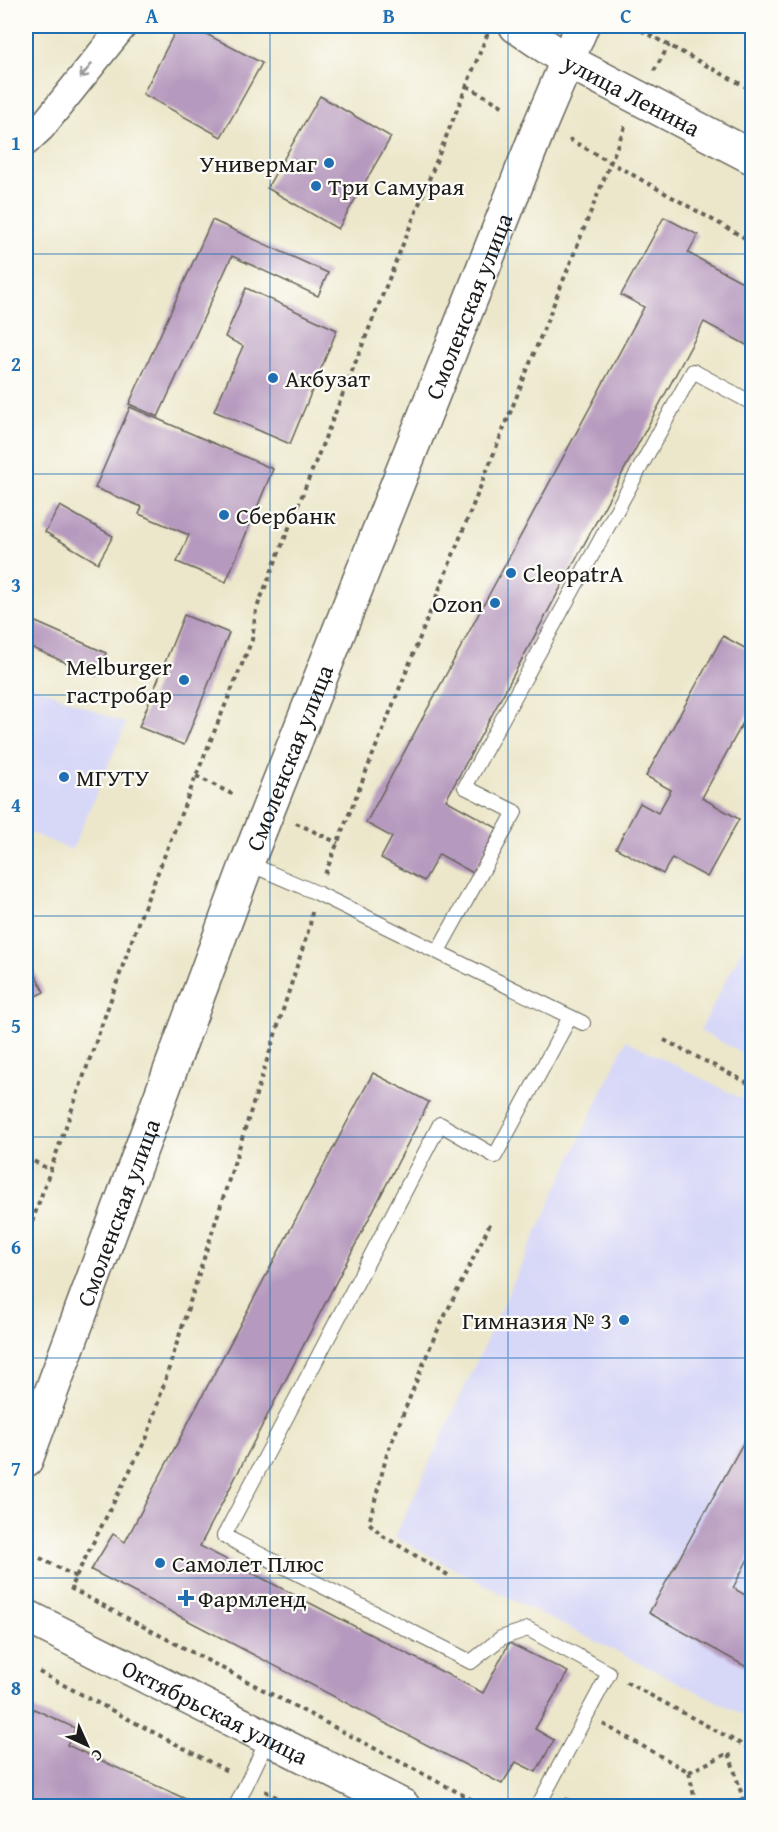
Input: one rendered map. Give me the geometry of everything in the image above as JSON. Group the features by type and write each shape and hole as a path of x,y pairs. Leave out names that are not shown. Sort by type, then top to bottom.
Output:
{"main road":[{"name":"улица Ленина","path":"516,26 566,60 753,157"},
{"name":"Смоленская улица","path":"26,1460 247,863 566,60 582,26"},
{"name":"Октябрьская улица","path":"26,1617 403,1806"}],"street":[{"path":"26,142 41,128 123,26"}],"lane":[{"path":"438,951 515,812 465,787 693,371 753,403"},
{"path":"247,863 438,951 577,1020 495,1156 440,1124 224,1536 471,1662 501,1638 528,1629 609,1673 538,1806"},
{"path":"236,1806 268,1739"}],"path":[{"path":"26,1239 140,920 252,640 256,610 260,599 487,34 472,26"},
{"path":"633,26 753,90"},
{"path":"651,35 656,26"},
{"path":"654,71 669,45"},
{"path":"467,86 504,107"},
{"path":"326,872 630,115"},
{"path":"569,139 753,242"},
{"path":"196,776 234,795"},
{"path":"296,823 338,843"},
{"path":"313,905 310,925 147,1437 70,1588 483,1806"},
{"path":"664,1040 753,1085"},
{"path":"26,1157 50,1170"},
{"path":"448,1575 383,1536 369,1523 387,1454 433,1340 492,1220"},
{"path":"40,1558 75,1577"},
{"path":"39,1672 293,1806"},
{"path":"609,1673 753,1750"},
{"path":"586,1715 688,1772 696,1806"},
{"path":"688,1772 729,1753 743,1799"},
{"path":"722,1806 743,1799 753,1804"}],"shaded area":[{"name":"МГУТУ","path":"28,683 126,724 72,850 26,831 26,688"},
{"path":"752,929 752,1058 700,1031"},
{"name":"Гимназия № 3","path":"626,1040 752,1104 752,1719 515,1601 395,1537"}],"building":[{"path":"178,26 191,26 262,63 221,137 143,94"},
{"name":"Универмаг","path":"320,96 391,137 338,229 267,188"},
{"path":"664,217 698,235 688,253 752,287 752,348 704,322 446,800 497,828 473,873 439,854 424,881 381,858 392,837 366,823 644,307 621,295"},
{"path":"212,220 328,273 318,296 232,256 158,417 129,404"},
{"name":"Акбузат","path":"246,288 337,330 290,444 214,411 243,346 225,337"},
{"path":"130,407 273,469 226,582 177,562 189,535 139,514 142,507 95,488"},
{"path":"60,506 113,536 98,563 45,532"},
{"name":"Melburger гастробар","path":"184,615 229,633 184,745 139,727"},
{"path":"29,619 106,653 96,676 26,645 26,627"},
{"path":"723,636 752,652 752,706 702,798 739,819 707,877 672,858 663,874 616,848 640,803 658,813 671,790 646,776"},
{"path":"26,955 44,992 26,1001"},
{"path":"373,1073 429,1102 200,1546 483,1693 509,1643 568,1672 535,1729 554,1740 536,1772 516,1762 502,1784 91,1570 113,1534 125,1542"},
{"path":"752,1427 752,1551 733,1588 752,1599 752,1670 649,1613"},
{"path":"34,1709 75,1728 67,1745 201,1806 26,1806 26,1728"}],"place":[{"name":"Универмаг","path":"329,163"},
{"name":"Три Самурая","path":"316,186"},
{"name":"Акбузат","path":"273,378"},
{"name":"Сбербанк","path":"224,515"},
{"name":"CleopatrA","path":"511,573"},
{"name":"Ozon","path":"495,603"},
{"name":"Melburger гастробар","path":"184,680"},
{"name":"МГУТУ","path":"64,777"},
{"name":"Гимназия № 3","path":"624,1320"},
{"name":"Самолет Плюс","path":"160,1563"},
{"name":"Фармленд","path":"186,1598"}]}
